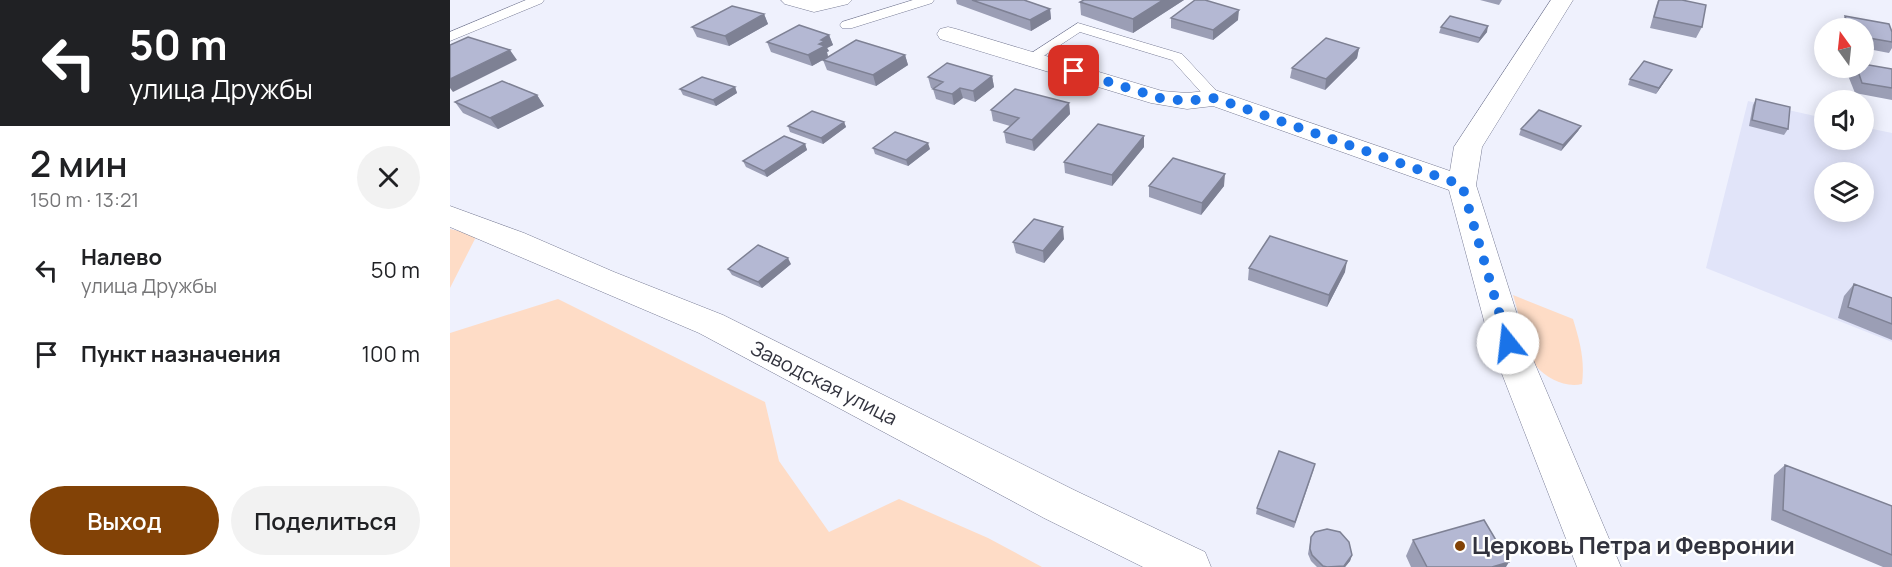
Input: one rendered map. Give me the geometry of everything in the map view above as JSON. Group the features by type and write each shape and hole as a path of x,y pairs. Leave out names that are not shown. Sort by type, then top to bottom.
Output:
{"street":[{"path":"792,0 814,6 841,0"},
{"path":"1562,0 1468,147 1462,185 1508,343 1599,567"},
{"path":"948,34 1160,98 1187,101 1215,98 1462,185"},
{"name":"Заводская улица","path":"450,216 513,240 602,280 711,324 1059,504 1189,567"}],"lane":[{"path":"450,37 537,0"},
{"path":"847,25 927,0"},
{"path":"1031,58 1077,27 1177,57 1215,98"}],"shaded area":[{"path":"1748,101 1814,116 1814,150 1874,150 1874,129 1892,133 1892,342 1706,268"},
{"path":"450,229 477,235 450,288"},
{"path":"1513,295 1573,319 1581,351 1582,384 1570,385 1557,381 1536,366"},
{"path":"558,299 765,402 779,461 829,532 899,499 988,538 1042,567 450,567 450,333"}],"building":[{"path":"972,0 1024,0 1050,9 1030,20"},
{"path":"1084,0 1163,0 1133,19 1080,2"},
{"path":"1195,0 1205,0 1239,10 1213,30 1171,18"},
{"path":"1659,0 1682,0 1706,5 1702,27 1654,17"},
{"path":"732,6 764,14 725,36 692,27"},
{"path":"1450,16 1488,26 1480,38 1441,27"},
{"path":"1874,21 1889,24 1892,42 1874,39"},
{"path":"799,25 829,35 819,44 825,46 808,55 767,42"},
{"path":"468,37 510,50 450,79 450,45"},
{"path":"1326,38 1359,48 1326,79 1292,68"},
{"path":"856,40 905,55 873,75 823,60"},
{"path":"1644,61 1672,70 1659,88 1630,79"},
{"path":"947,63 992,76 973,91 960,88 952,94 933,89 943,82 928,77"},
{"path":"1874,66 1892,69 1892,88 1862,83 1860,78 1874,78"},
{"path":"702,77 735,87 713,100 680,89"},
{"path":"502,81 537,95 490,118 455,102"},
{"path":"1015,89 1069,103 1032,140 1004,132 1019,118 991,110"},
{"path":"1756,99 1790,107 1788,129 1752,120"},
{"path":"1539,110 1581,126 1563,145 1521,129"},
{"path":"812,111 844,122 821,138 788,126"},
{"path":"1098,124 1144,136 1112,175 1064,162"},
{"path":"895,132 928,143 906,160 873,148"},
{"path":"784,136 805,144 764,171 743,161"},
{"path":"1173,158 1225,174 1202,203 1149,186"},
{"path":"1034,219 1063,227 1043,251 1013,242"},
{"path":"1270,236 1347,261 1329,295 1249,268"},
{"path":"758,245 788,258 758,282 728,269"},
{"path":"1854,284 1892,298 1892,324 1848,307"},
{"path":"1279,451 1315,464 1295,522 1257,508"},
{"path":"1785,465 1892,506 1892,555 1783,510"},
{"path":"1484,520 1509,562 1492,567 1427,567 1413,540"},
{"path":"1327,529 1340,532 1349,542 1352,555 1344,566 1323,566 1312,555 1311,537 1315,532"}],"place":[{"name":"Церковь Петра и Февронии","path":"1460,546"}],"route":[{"path":"1074,71 1160,98 1187,101 1215,98 1462,185 1508,343"}]}
